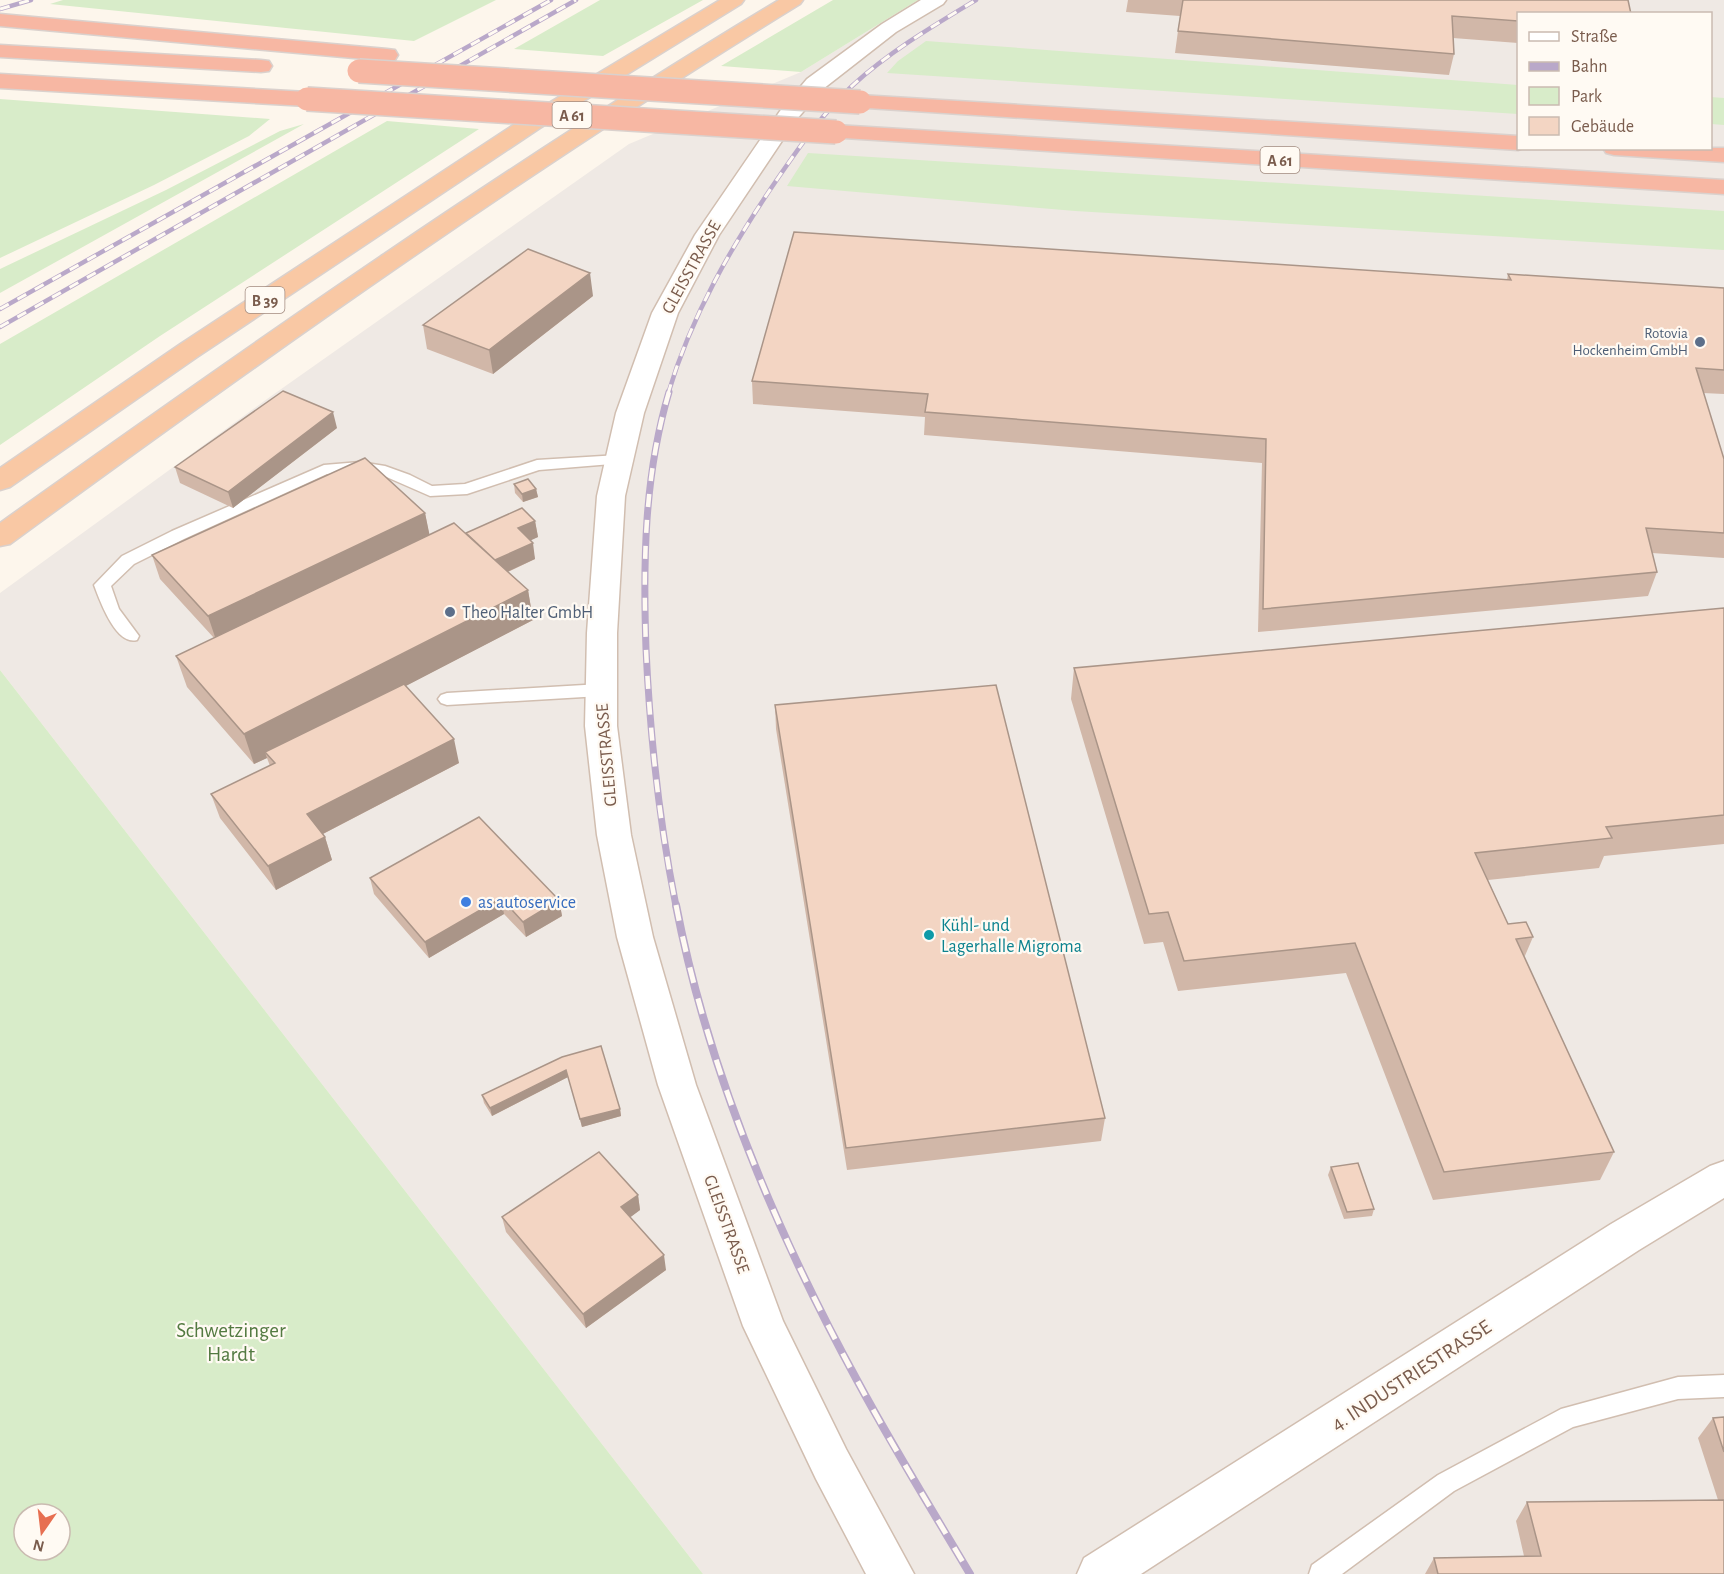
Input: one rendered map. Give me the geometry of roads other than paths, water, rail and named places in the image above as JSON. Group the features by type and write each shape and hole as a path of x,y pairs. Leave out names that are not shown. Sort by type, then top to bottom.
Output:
{"highway":[{"name":"B 39","path":"0,481 188,351 532,123 734,0"},
{"name":"B 39","path":"0,537 283,333 409,247 612,113 793,0"},
{"name":"A 61","path":"0,20 621,78 725,95"},
{"name":"A 61","path":"0,51 1517,143"},
{"name":"A 61","path":"0,81 1724,187"},
{"path":"1645,150 1724,155"}],"street":[{"name":"GLEISSTRASSE","path":"891,1574 831,1464 764,1326 677,1085 635,938 614,835 601,726 602,633 612,496 630,413 664,314 707,235 767,142 815,84 889,28 936,0"},
{"name":"4. INDUSTRIESTRASSE","path":"1100,1574 1625,1237 1724,1178"}],"lane":[{"path":"131,636 111,610 102,585 128,560 178,535 324,470 360,467 385,471 430,491 467,489 537,465 620,460"},
{"path":"447,699 601,690"},
{"path":"1321,1574 1446,1483 1569,1417 1678,1388 1724,1386"}],"railway":[{"path":"0,9 31,0"},
{"path":"0,309 551,0"},
{"path":"0,327 576,0"},
{"path":"668,394 688,337 714,282 761,203 812,130 841,96 881,62 976,0"},
{"path":"669,392 654,456 650,488 645,552 645,617 656,778 676,906"},
{"path":"676,905 690,967 726,1090 773,1210 828,1326 858,1382 970,1574"}],"place":[{"name":"Rotovia Hockenheim GmbH","path":"1700,342"},
{"name":"Theo Halter GmbH","path":"450,612"},
{"name":"as autoservice","path":"466,902"},
{"name":"Kühl- und Lagerhalle Migroma","path":"929,935"}],"park label":[{"name":"Schwetzinger Hardt","path":"231,1342"}]}
